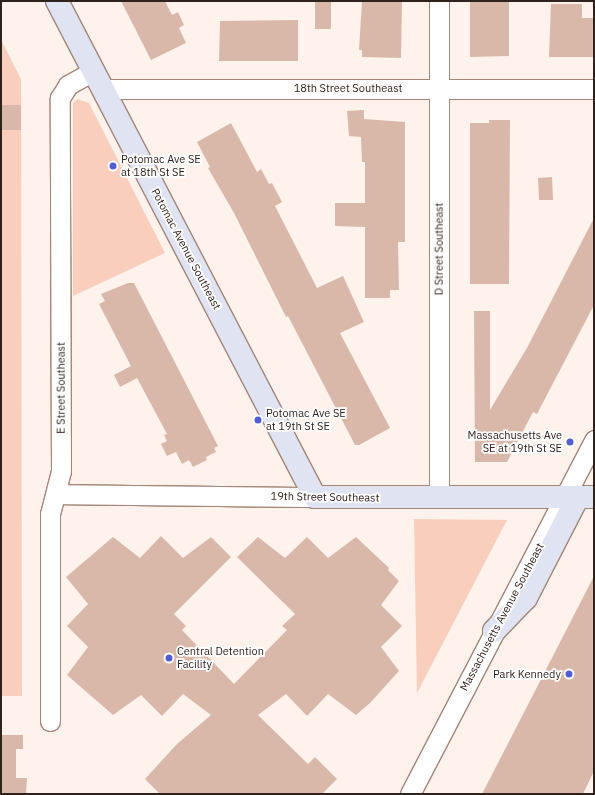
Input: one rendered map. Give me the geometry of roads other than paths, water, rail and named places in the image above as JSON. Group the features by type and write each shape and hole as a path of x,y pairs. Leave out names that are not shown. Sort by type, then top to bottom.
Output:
{"main road":[{"name":"Potomac Avenue Southeast","path":"57,1 315,497"},
{"name":"19th Street Southeast","path":"315,497 578,497"},
{"path":"494,631 526,598 578,497"}],"street":[{"name":"D Street Southeast","path":"439,1 439,498"},
{"name":"18th Street Southeast","path":"97,80 439,89 594,89"},
{"name":"E Street Southeast","path":"50,721 50,514 62,471 60,98 68,85 97,80"},
{"path":"578,497 594,440"},
{"name":"19th Street Southeast","path":"56,494 315,497"},
{"name":"Massachusetts Avenue Southeast","path":"410,794 494,631"}],"place":[{"name":"Potomac Ave SE at 18th St SE","path":"113,166"},
{"name":"Potomac Ave SE at 19th St SE","path":"258,420"},
{"name":"Massachusetts Ave SE at 19th St SE","path":"570,442"},
{"name":"Central Detention Facility","path":"169,658"},
{"name":"Park Kennedy","path":"569,674"}]}
